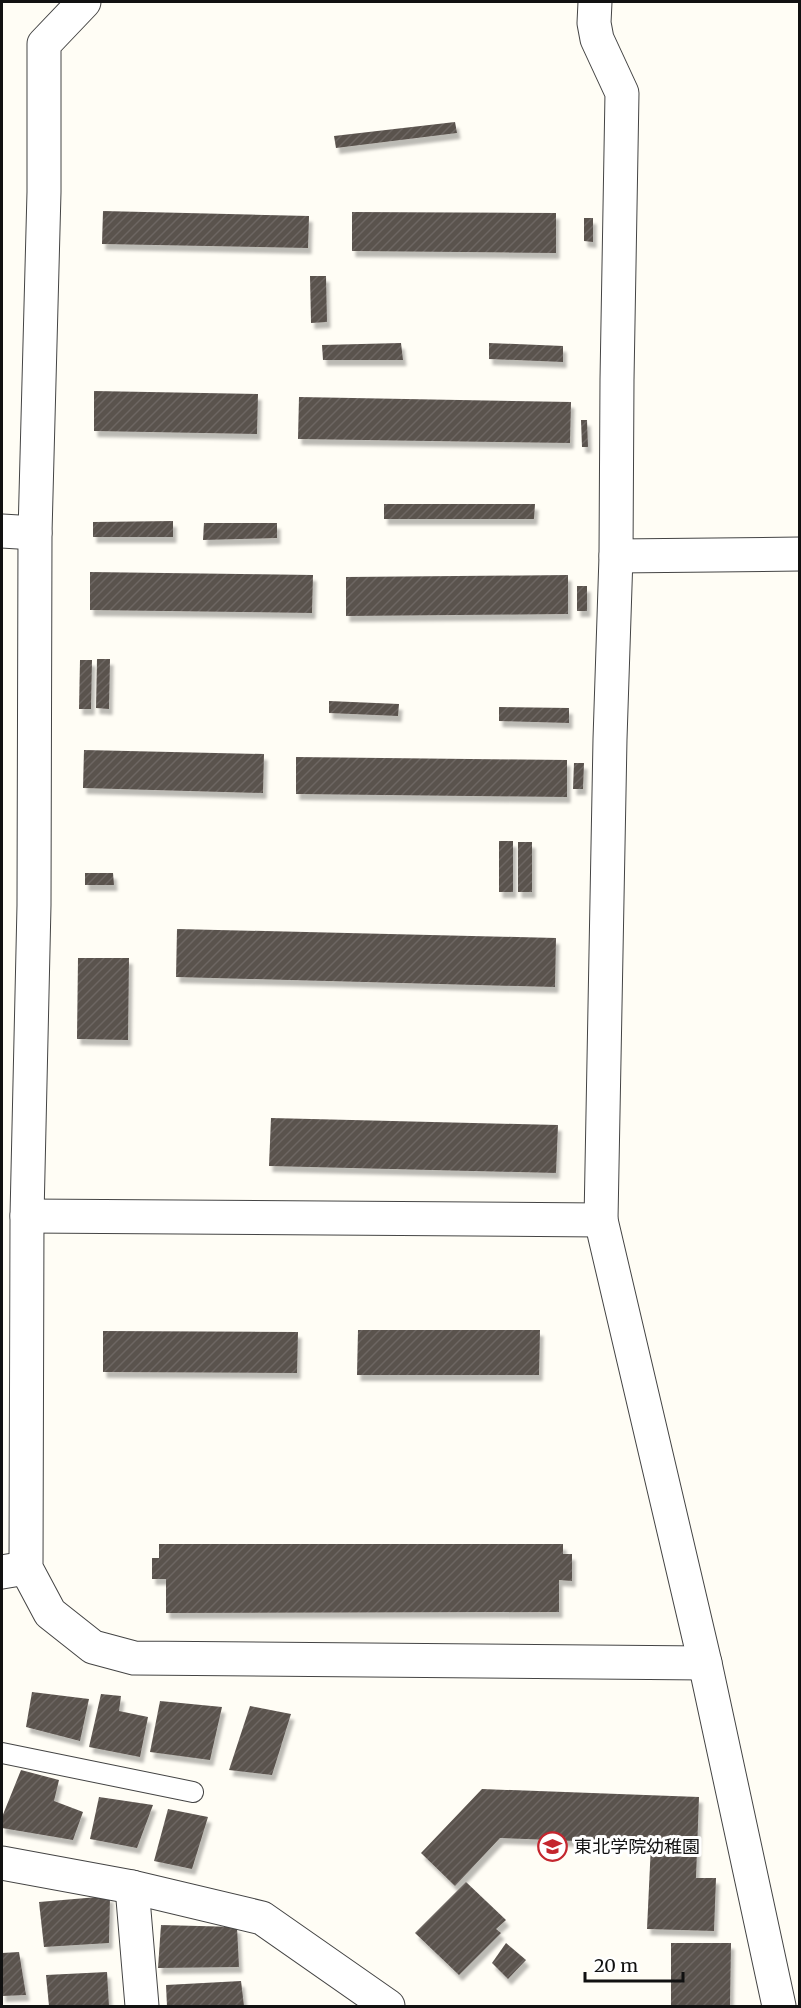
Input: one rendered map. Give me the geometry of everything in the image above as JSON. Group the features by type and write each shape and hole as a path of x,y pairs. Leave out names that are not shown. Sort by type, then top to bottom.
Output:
{"street":[{"path":"84,2 44,44 44,192 35,533 34,905 27,1216 14,1570 50,1613 93,1647 134,1658 705,1663"},
{"path":"595,2 594,23 597,39 622,93 616,556 601,1220 705,1663 779,2007"},
{"path":"2,531 35,533"},
{"path":"616,556 800,554"},
{"path":"27,1216 601,1220"},
{"path":"2,1863 132,1887 262,1918 388,2007"},
{"path":"132,1887 142,2007"}],"lane":[{"path":"2,1753 193,1792"}],"building":[{"path":"455,122 457,133 336,148 334,136"},
{"path":"103,211 309,216 308,248 102,244"},
{"path":"352,212 556,213 556,253 352,251"},
{"path":"584,218 593,218 593,242 584,241"},
{"path":"310,276 326,276 327,322 311,323"},
{"path":"401,343 403,360 323,360 322,345"},
{"path":"489,343 563,346 563,362 489,359"},
{"path":"94,391 258,394 257,434 94,431"},
{"path":"299,397 571,402 570,443 298,439"},
{"path":"581,420 587,420 588,447 582,447"},
{"path":"384,504 535,504 534,519 384,519"},
{"path":"173,521 173,537 93,537 93,522"},
{"path":"204,523 277,523 277,538 203,540"},
{"path":"90,572 313,575 312,613 90,610"},
{"path":"568,575 568,614 346,616 346,577"},
{"path":"577,586 587,586 587,611 577,611"},
{"path":"97,659 110,659 109,709 96,708"},
{"path":"80,660 92,660 91,709 79,709"},
{"path":"329,701 399,704 398,716 329,713"},
{"path":"499,707 569,708 569,723 499,721"},
{"path":"84,750 264,754 263,793 83,788"},
{"path":"296,757 567,760 567,797 296,794"},
{"path":"574,763 584,763 583,789 573,789"},
{"path":"499,841 513,841 513,892 499,892"},
{"path":"518,842 532,842 532,892 518,892"},
{"path":"85,873 113,873 114,885 85,885"},
{"path":"177,929 556,938 555,987 176,977"},
{"path":"78,958 129,958 128,1040 77,1039"},
{"path":"271,1118 558,1125 556,1173 269,1166"},
{"path":"358,1330 540,1330 539,1375 357,1375"},
{"path":"103,1331 298,1332 297,1373 103,1372"},
{"path":"159,1544 563,1544 563,1554 572,1554 572,1581 559,1580 559,1612 166,1613 166,1579 152,1579 152,1558 159,1558"},
{"path":"32,1692 89,1699 80,1741 26,1727"},
{"path":"101,1694 121,1696 119,1711 148,1717 140,1757 89,1747"},
{"path":"160,1701 222,1707 210,1760 150,1752"},
{"path":"250,1706 291,1714 272,1775 229,1770"},
{"path":"21,1770 59,1780 54,1801 83,1812 73,1840 2,1828 2,1817"},
{"path":"482,1789 699,1797 696,1878 716,1878 714,1931 647,1929 651,1844 500,1838 455,1886 421,1853"},
{"path":"99,1797 153,1805 137,1848 90,1839"},
{"path":"168,1809 208,1817 192,1869 154,1861"},
{"path":"466,1882 506,1920 496,1929 501,1933 459,1975 415,1933"},
{"path":"110,1896 109,1943 44,1947 39,1902"},
{"path":"161,1925 237,1927 239,1967 158,1968"},
{"path":"506,1943 526,1960 508,1979 492,1963"},
{"path":"671,1943 731,1943 730,2006 671,2006"},
{"path":"19,1952 26,1995 2,1996 2,1953"},
{"path":"107,1972 109,2006 49,2006 46,1975"},
{"path":"241,1981 244,2006 167,2006 166,1985"}],"place":[{"name":"東北学院幼稚園","path":"553,1846"}]}
